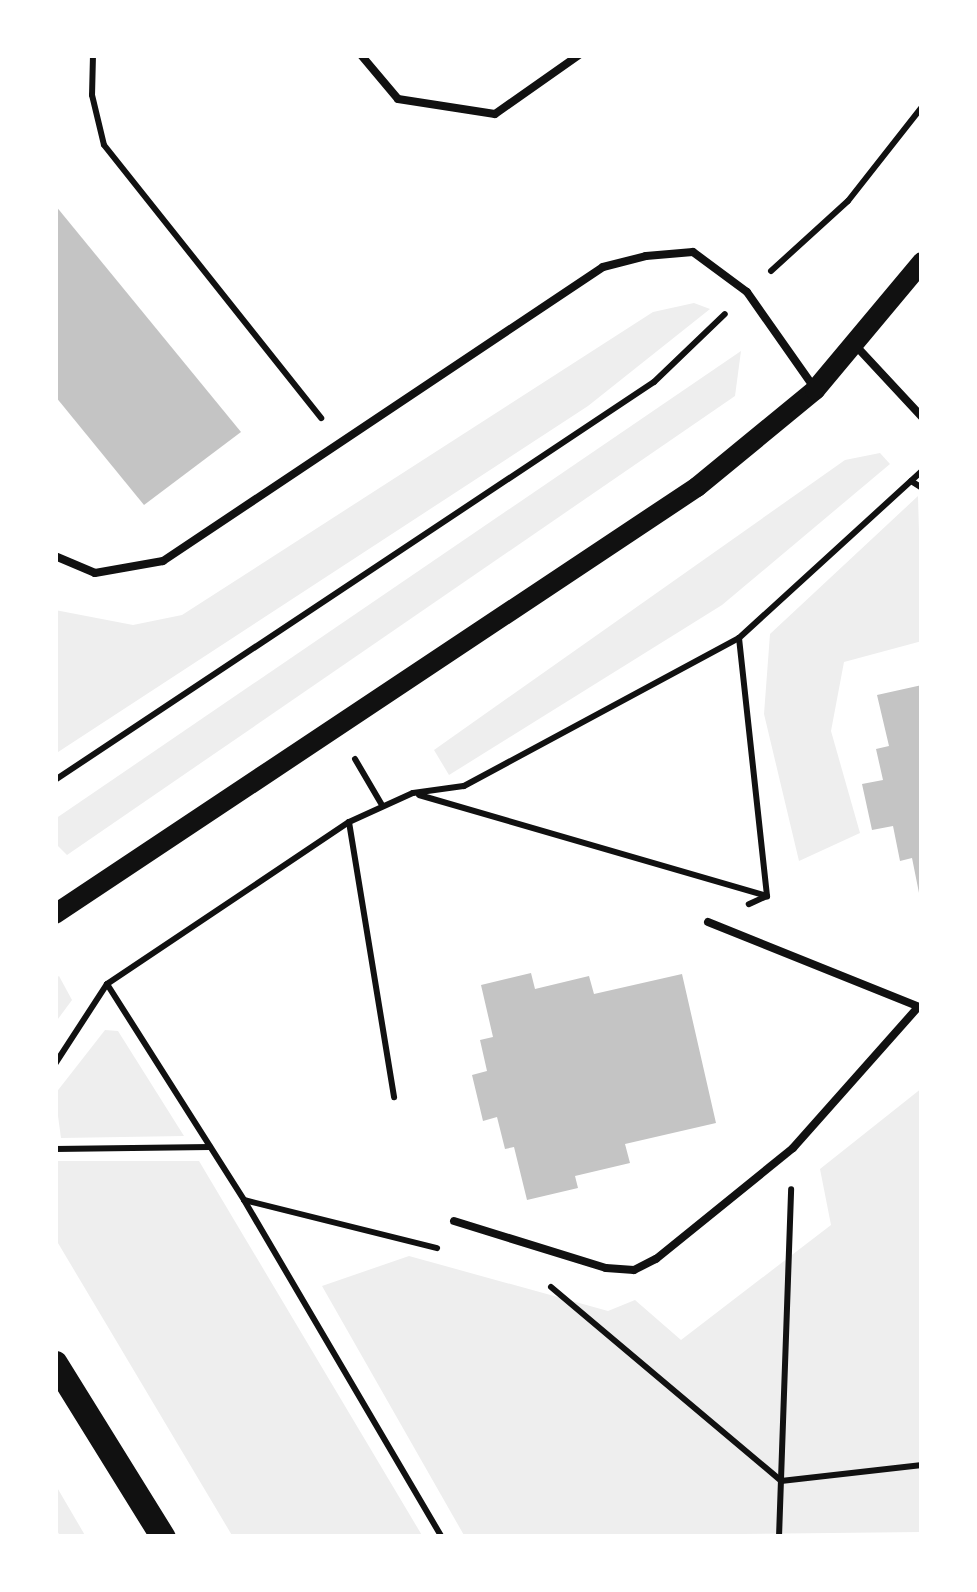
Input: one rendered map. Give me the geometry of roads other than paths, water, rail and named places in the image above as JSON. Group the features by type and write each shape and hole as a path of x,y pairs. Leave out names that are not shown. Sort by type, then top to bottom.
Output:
{"main road":[{"path":"55,914 697,487 815,390 922,262"},
{"path":"55,1363 163,1537"}],"lane":[{"path":"361,55 398,99 495,114 578,55"},
{"path":"55,556 95,573 163,561 602,268 692,252 748,292 815,390"},
{"path":"853,342 922,416"},
{"path":"454,1221 606,1268 634,1270 656,1260 792,1148 920,1008 708,922"}]}
